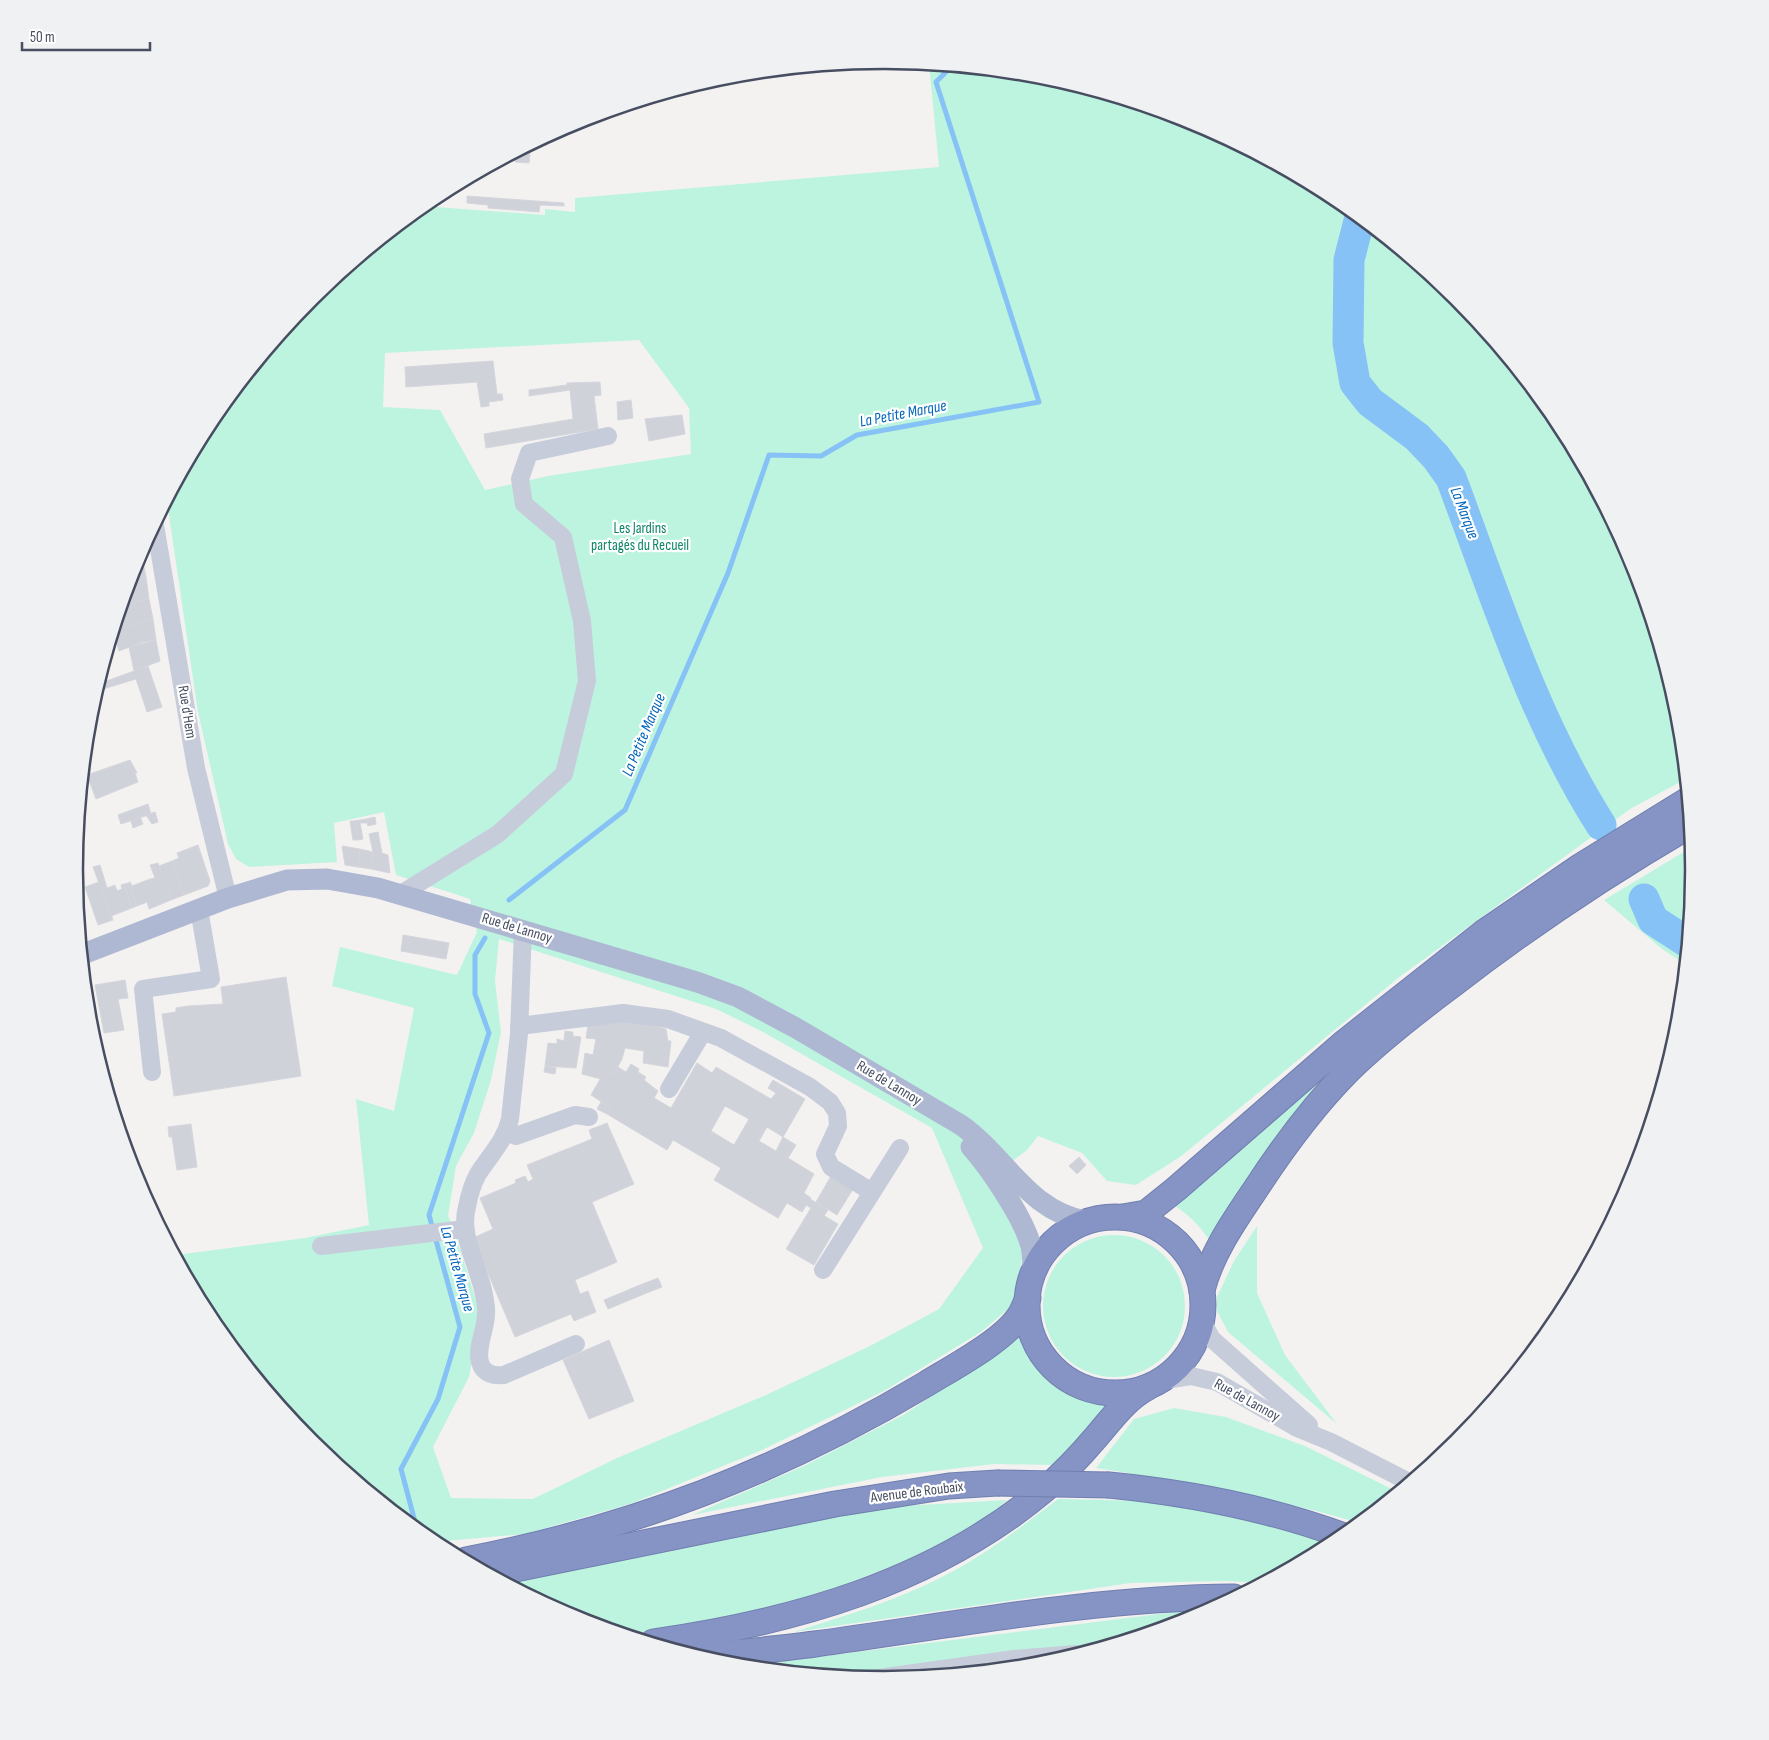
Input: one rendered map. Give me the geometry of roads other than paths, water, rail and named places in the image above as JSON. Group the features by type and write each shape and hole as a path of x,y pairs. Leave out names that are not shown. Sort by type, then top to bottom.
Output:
{"highway":[{"path":"1153,1384 1123,1392 1110,1392 1086,1387 1063,1375 1045,1357 1033,1335 1028,1310 1028,1298 1033,1273 1054,1241 1064,1233 1086,1222 1146,1213 1345,1042 1482,933 1609,848 1683,803"},
{"path":"1202,1290 1212,1263 1254,1191 1309,1114 1351,1069 1418,1010 1539,921 1684,828"},
{"path":"665,1640 713,1633 816,1609 894,1581 939,1560 994,1527 1042,1491 1079,1456 1125,1402 1176,1368 1187,1356 1195,1342 1202,1322 1202,1290 1195,1268 1175,1240 1146,1222 1123,1217"},
{"path":"474,1558 626,1520 722,1487 784,1460 875,1413 970,1356 1015,1322 1028,1298"},
{"name":"Avenue de Roubaix","path":"500,1572 835,1504 930,1489 997,1484 1109,1485 1222,1501 1295,1519 1335,1533"},
{"path":"721,1654 1086,1606 1146,1600 1220,1597"}],"main road":[{"name":"Rue de Lannoy","path":"88,952 228,898 264,886 306,878 351,882 401,894 698,982 738,997 788,1023 961,1125 977,1137 1048,1208 1072,1219 1086,1222"},
{"name":"Rue de Lannoy","path":"932,1108 976,1152 1003,1192 1026,1232 1033,1257 1033,1273"}],"street":[{"path":"401,894 498,834 564,774 588,681 582,621 563,537 524,504 520,479 528,453 608,436"},
{"name":"Rue d'Hem","path":"157,536 196,768 228,898"},
{"path":"152,1072 143,989 211,979 199,909"},
{"path":"523,930 519,1026 507,1132 476,1177 457,1230 482,1285 486,1313 479,1355 480,1364 486,1372 494,1376 504,1375 576,1344"},
{"path":"519,1026 623,1013 668,1019 721,1038 810,1086 830,1102 837,1113 838,1126 825,1154 831,1167 872,1192"},
{"path":"669,1089 703,1032"},
{"path":"507,1132 516,1136 575,1115 589,1117"},
{"path":"823,1270 900,1148"},
{"path":"321,1246 457,1230"},
{"name":"Rue de Lannoy","path":"1202,1322 1208,1334 1227,1354 1292,1413 1331,1442"},
{"name":"Rue de Lannoy","path":"1153,1384 1180,1376 1198,1376 1212,1380 1297,1428 1331,1442 1404,1479"},
{"path":"935,1670 1030,1658"}],"waterway":[{"name":"La Petite Marque","path":"509,900 625,810 728,573 769,455 821,456 857,435 1039,402 936,82 947,71"},
{"name":"La Marque","path":"1358,224 1349,260 1348,343 1355,383 1370,402 1417,437 1436,457 1451,478 1535,699 1555,742 1601,825"},
{"name":"La Marque","path":"1644,899 1653,920 1682,939"},
{"name":"La Petite Marque","path":"414,1518 401,1469 438,1399 460,1327 429,1215 489,1033 475,994 475,955 485,938"}],"park label":[{"name":"Les Jardins partagés du Recueil","path":"640,536"}]}
